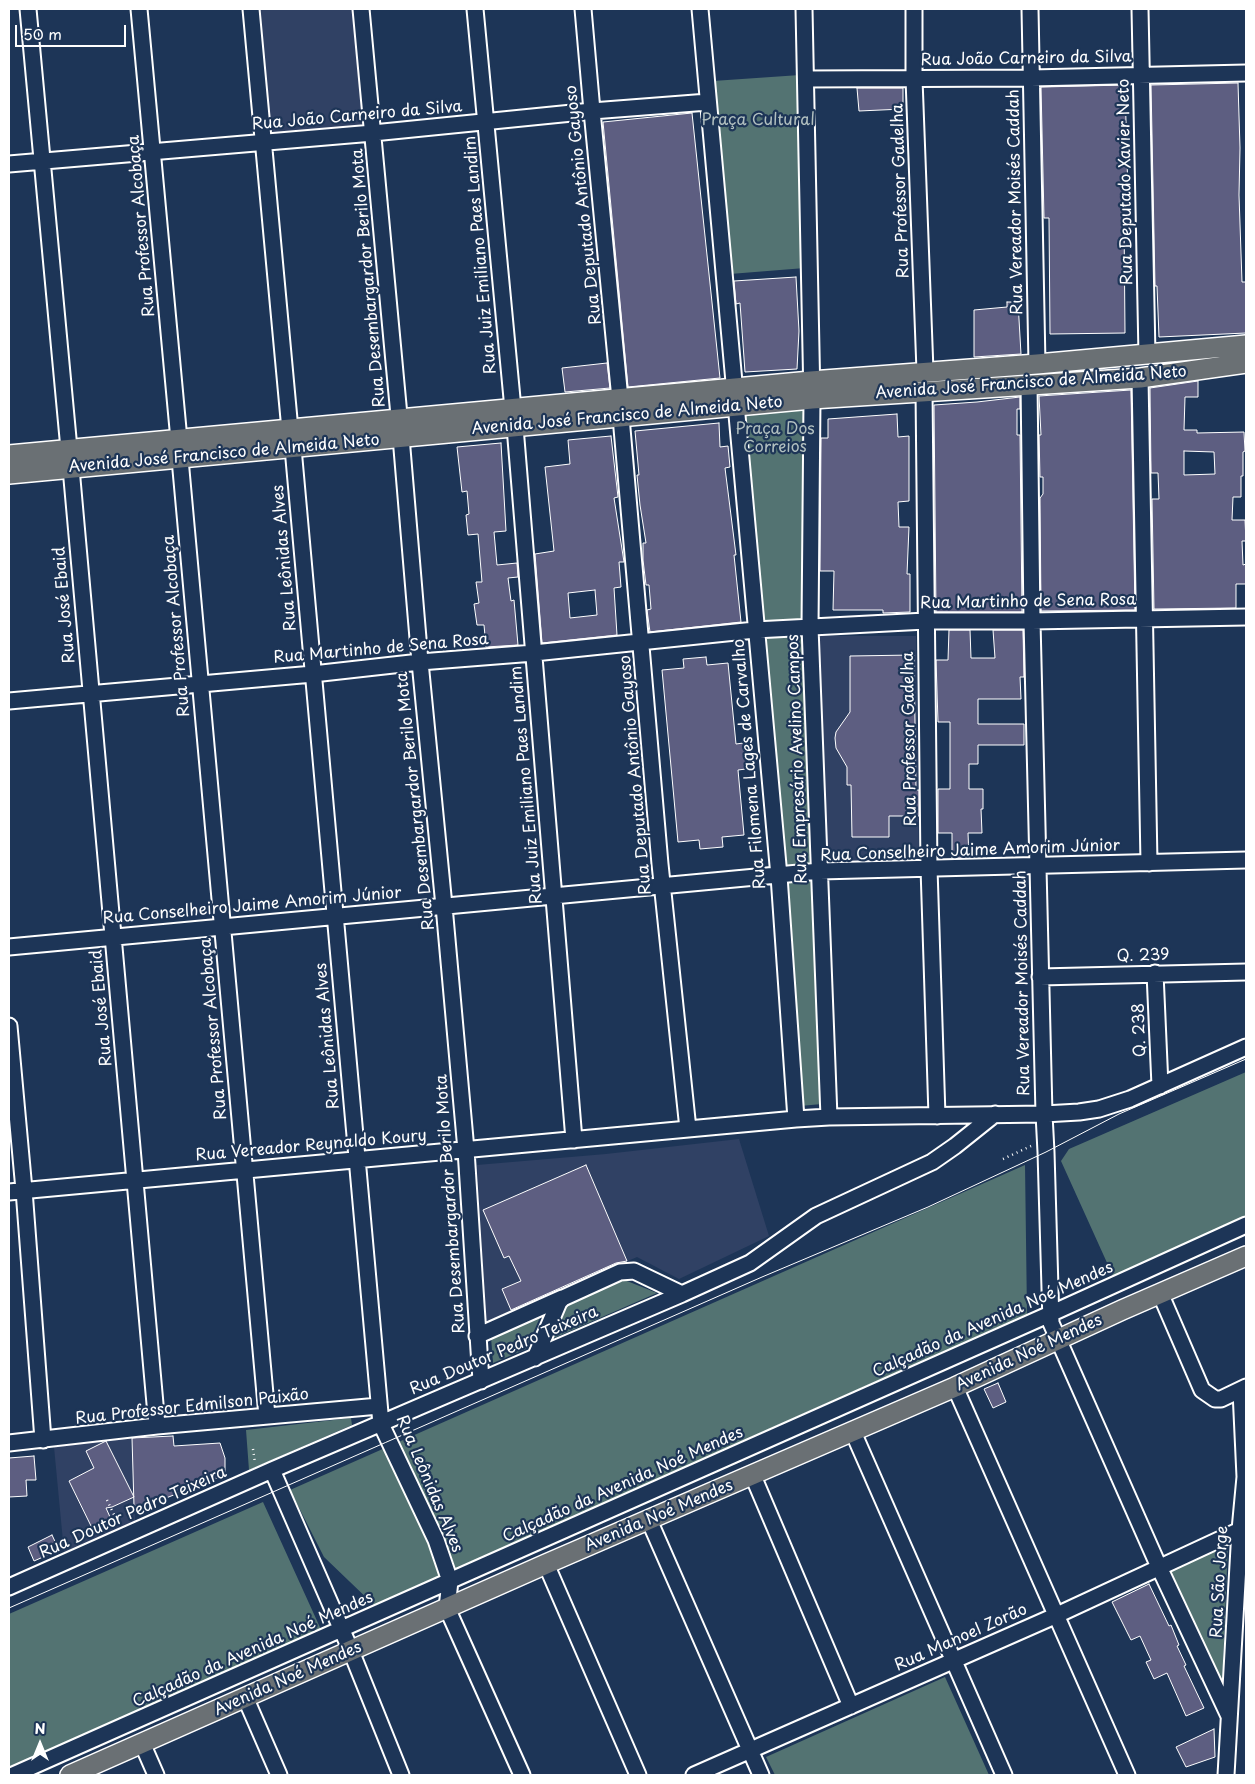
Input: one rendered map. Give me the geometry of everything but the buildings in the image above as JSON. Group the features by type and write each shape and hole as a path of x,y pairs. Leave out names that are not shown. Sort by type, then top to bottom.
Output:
{"main road":[{"name":"Avenida José Francisco de Almeida Neto","path":"9,455 179,440 402,438 514,418 811,390 925,371 1037,364 1246,345"},
{"name":"Avenida José Francisco de Almeida Neto","path":"811,390 924,391 1140,378 1246,363"},
{"name":"Avenida José Francisco de Almeida Neto","path":"9,474 180,459 400,418 514,418"},
{"name":"Avenida Noé Mendes","path":"70,1775 546,1564 955,1387 1246,1256"}],"street":[{"path":"28,9 69,449"},
{"name":"Rua Professor Alcobaça","path":"140,9 179,440"},
{"name":"Rua Leônidas Alves","path":"251,9 292,438 381,1424 436,1540 450,1581 447,1608"},
{"name":"Rua Desembargardor Berilo Mota","path":"361,9 402,438 420,662 466,1150 480,1381"},
{"name":"Rua Juiz Emiliano Paes Landim","path":"475,9 514,418 574,1140"},
{"name":"Rua Deputado Antônio Gayoso","path":"584,9 663,886 688,1129"},
{"name":"Rua Filomena Lages de Carvalho","path":"700,9 755,630 779,876 796,1119"},
{"name":"Rua Empresário Avelino Campos","path":"804,9 811,390 810,628 829,1117"},
{"name":"Rua Professor Gadelha","path":"914,9 914,79 925,371"},
{"name":"Rua Vereador Moisés Caddah","path":"1030,9 1037,364"},
{"name":"Rua Deputado Xavier Neto","path":"1140,9 1147,355"},
{"name":"Rua João Carneiro da Silva","path":"806,79 1031,78 1246,73"},
{"name":"Rua João Carneiro da Silva","path":"9,164 708,102"},
{"path":"1140,378 1149,863"},
{"name":"Rua Vereador Moisés Caddah","path":"1029,384 1040,978 1051,1322 1159,1567 1229,1716"},
{"name":"Rua Professor Gadelha","path":"924,391 929,868 936,1116"},
{"name":"Rua Professor Alcobaça","path":"180,459 267,1416"},
{"name":"Rua José Ebaid","path":"70,468 157,1426"},
{"name":"Rua Martinho de Sena Rosa","path":"9,701 534,653 755,630 926,621 1032,621 1246,616"},
{"name":"Rua Conselheiro Jaime Amorim Júnior","path":"9,947 820,872 1246,860"},
{"name":"Q. 239","path":"1040,978 1156,973 1246,972"},
{"name":"Q. 238","path":"1156,973 1160,1086"},
{"path":"9,1026 16,1191 43,1440"},
{"path":"1160,1086 1246,1046"},
{"name":"Rua Vereador Reynaldo Koury","path":"16,1191 796,1119 1079,1112 1099,1109 1130,1099 1160,1086"},
{"name":"Rua Doutor Pedro Teixeira","path":"9,1587 272,1470 535,1358 750,1263 816,1216 932,1162 995,1114"},
{"name":"Calçadão da Avenida Noé Mendes","path":"13,1775 342,1630 1246,1225"},
{"path":"477,1336 628,1270 634,1271 682,1294"},
{"path":"1160,1294 1202,1390 1215,1399 1229,1396 1244,1389"},
{"path":"535,1358 556,1306 563,1298"},
{"path":"955,1387 1127,1775"},
{"name":"Rua São Jorge","path":"1226,1775 1245,1477 1244,1389"},
{"name":"Rua Professor Edmilson Paixão","path":"9,1443 157,1426 379,1406"},
{"path":"853,1432 1004,1775"},
{"path":"272,1470 351,1651 401,1775"},
{"path":"753,1476 851,1706"},
{"path":"649,1520 761,1775"},
{"name":"Rua Manoel Zorão","path":"694,1775 1057,1615 1242,1525"},
{"path":"546,1564 638,1775"},
{"path":"447,1608 522,1775"},
{"path":"244,1697 279,1775"},
{"path":"142,1743 156,1775"}],"path":[{"path":"1003,1159 1027,1148"},
{"path":"107,1500 124,1536"}],"shaded area":[{"path":"255,9 352,9 363,130 267,138"},
{"path":"819,636 916,636 919,861 825,863"},
{"path":"739,1139 769,1236 679,1279 637,1257 486,1323 477,1165 606,1154"},
{"path":"132,1438 135,1521 64,1552 54,1447"}],"green space":[{"name":"Praça Cultural","path":"800,75 805,268 730,274 713,81"},
{"name":"Praça Dos Correios","path":"805,405 806,634 812,884 822,1104 800,1106 742,410"},
{"path":"1246,1072 1246,1216 1113,1276 1061,1161 1069,1149"},
{"path":"1025,1165 1027,1314 374,1605 324,1557 290,1490"},
{"path":"622,1279 657,1293 554,1338 566,1305"},
{"path":"541,1315 526,1349 493,1363 491,1337"},
{"path":"351,1418 352,1425 249,1470 246,1430"},
{"path":"263,1502 323,1634 9,1774 9,1614"},
{"path":"1228,1544 1222,1690 1168,1570"},
{"path":"945,1677 989,1775 775,1775 766,1757"}],"tram line":[{"path":"9,1608 762,1277 928,1207 1046,1152 1119,1114 1246,1059"}]}
